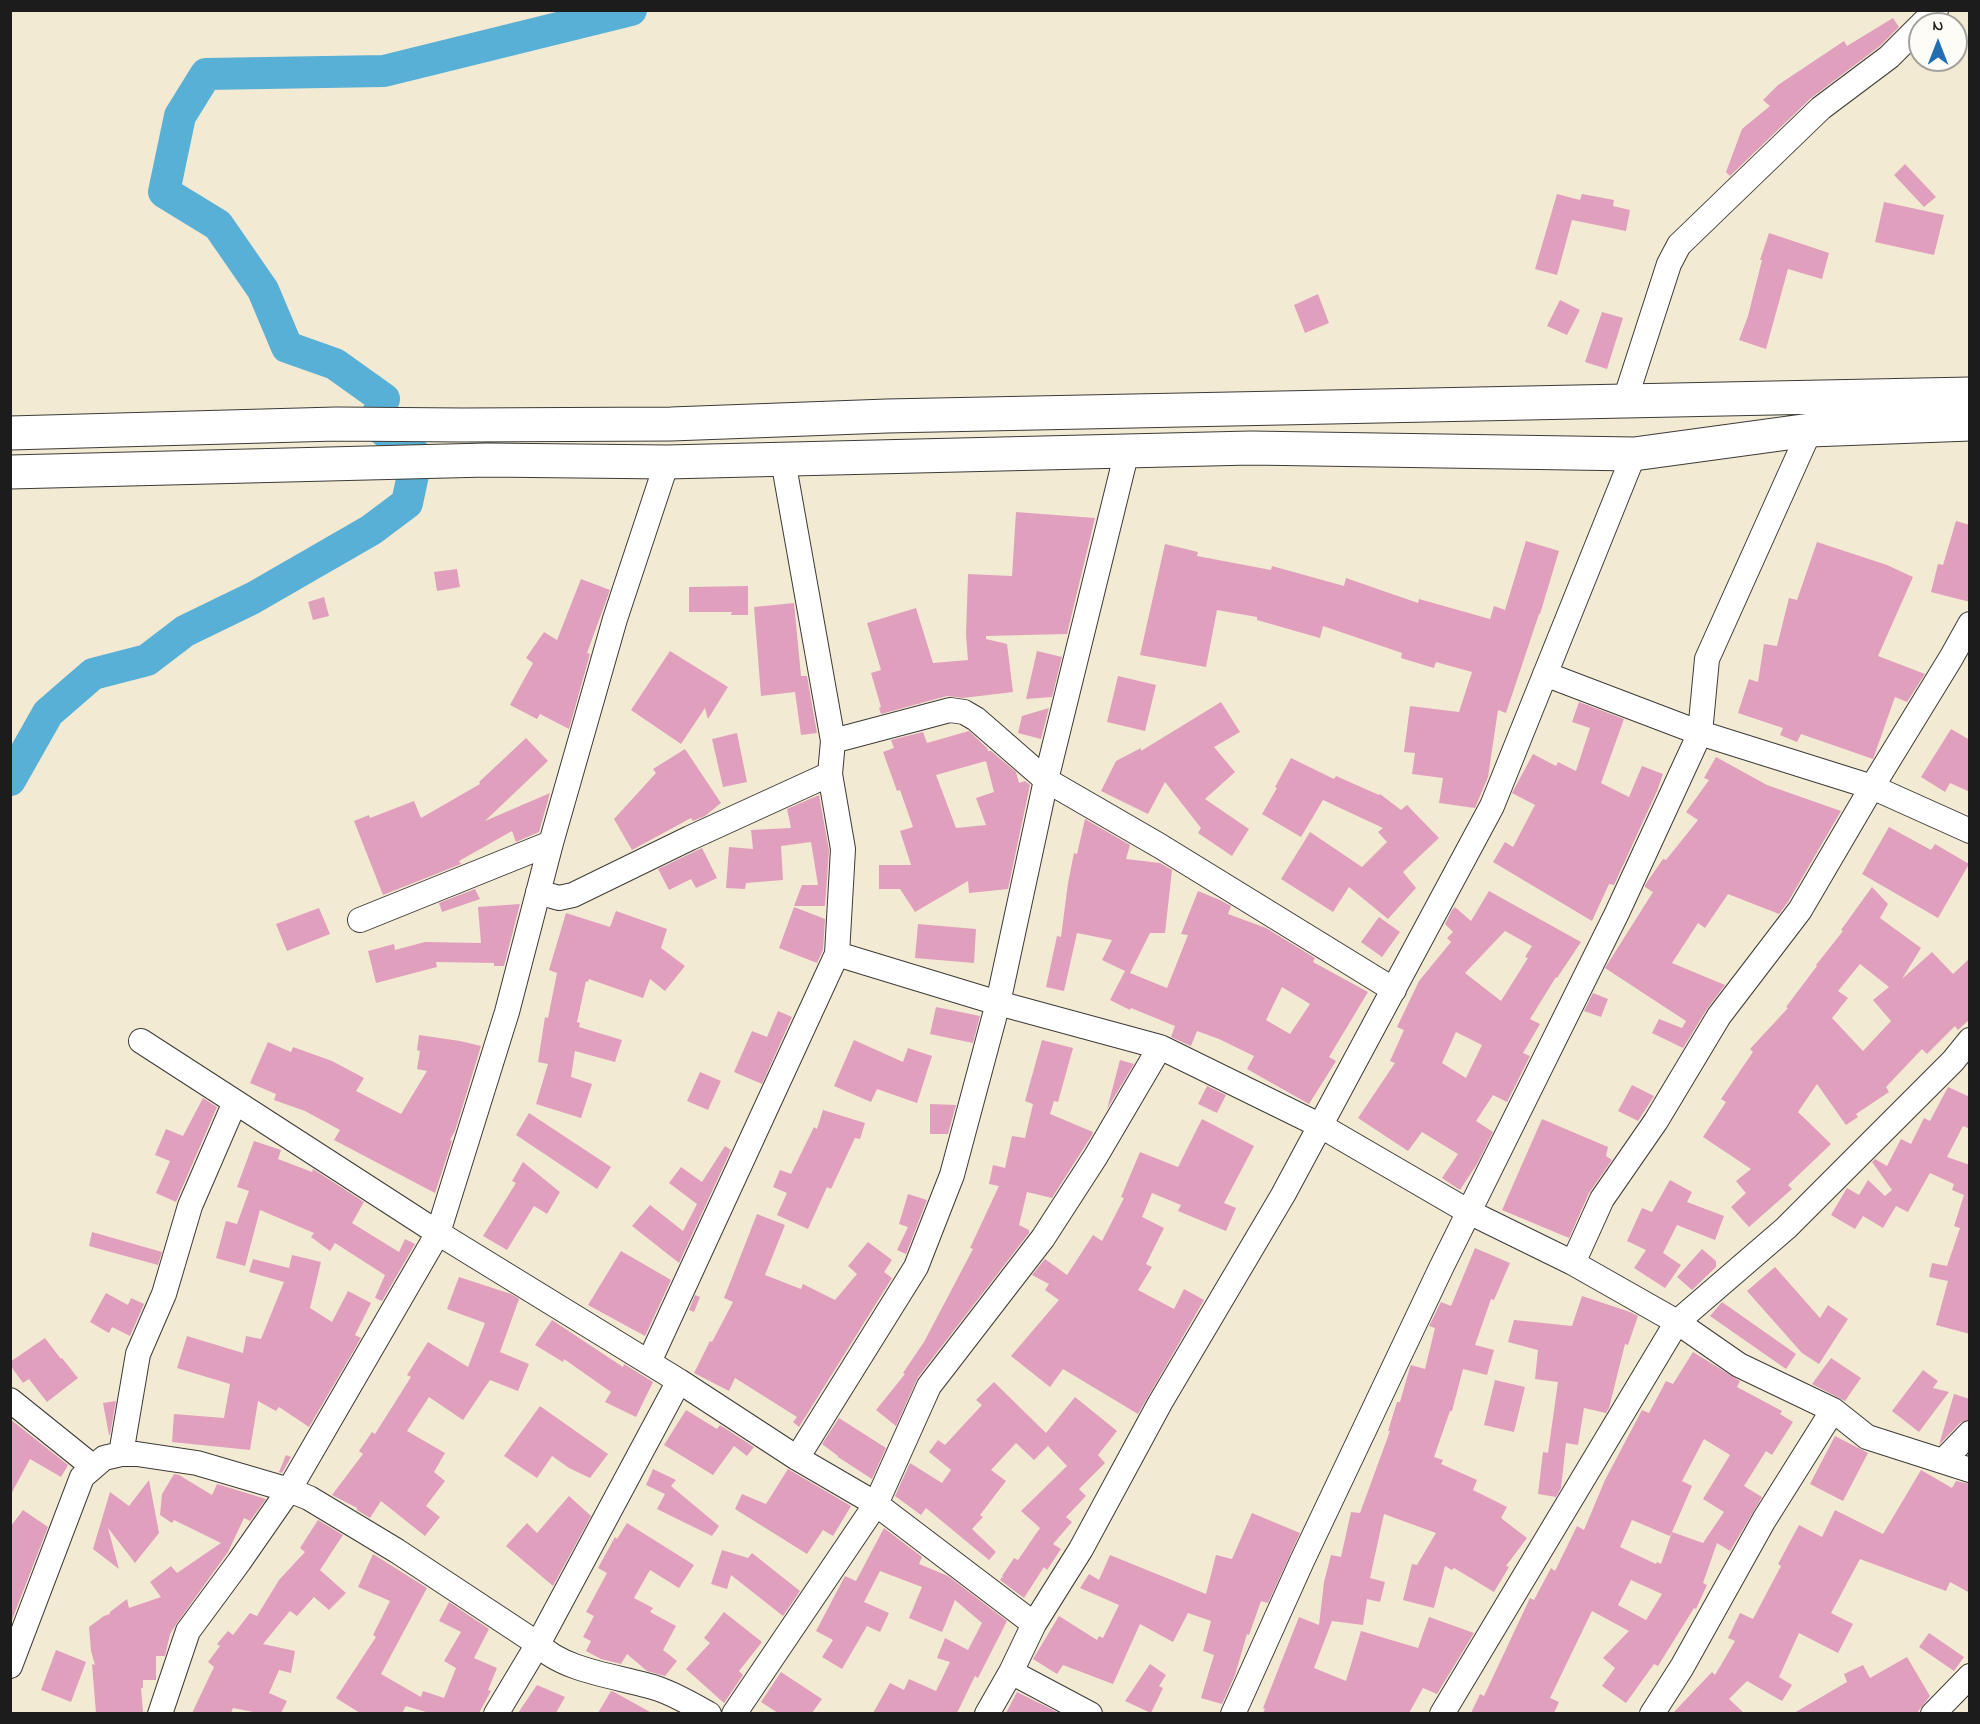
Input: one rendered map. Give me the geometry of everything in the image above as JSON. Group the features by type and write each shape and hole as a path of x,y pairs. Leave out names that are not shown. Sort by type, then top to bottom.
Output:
{"highway":[{"path":"10,433 336,424 671,424 887,416 1970,394"},
{"path":"1250,408 1251,448"},
{"path":"10,472 487,460 667,462 783,460 1251,448 1634,454 1810,430 1970,424"}],"street":[{"path":"1625,400 1669,264 1679,245 1821,108 1888,57 1908,38"},
{"path":"1233,1713 1317,1529 1441,1268 1617,913 1700,733 1707,659 1810,430"},
{"path":"797,1458 916,1266 952,1175 998,1004 1046,780 1127,451"},
{"path":"987,1713 1011,1672 1034,1624 1081,1550 1160,1403 1284,1195 1492,806 1634,454"},
{"path":"649,1362 837,954 843,849 830,774 833,741 783,460"},
{"path":"160,1713 188,1631 289,1490 438,1233 507,1012 551,843 615,619 667,462"},
{"path":"1573,1263 1602,1199 1656,1121 1719,1016 1800,910 1970,624"},
{"path":"1545,674 1700,733 1872,787 1970,831"},
{"path":"833,741 950,710 964,712 976,719 1046,780 1160,846 1394,990"},
{"path":"538,892 559,898 573,895 830,774"},
{"path":"360,921 551,843"},
{"path":"837,954 998,1004 1160,1047 1321,1125 1469,1212 1573,1263 1677,1322 1738,1365 1833,1410 1867,1437 1970,1470"},
{"path":"1442,1713 1677,1322 1786,1228 1953,1061 1970,1040"},
{"path":"141,1041 438,1233 649,1362 797,1458 876,1504 1034,1624"},
{"path":"734,1713 876,1504 929,1386 1043,1238 1096,1156 1160,1047"},
{"path":"120,1454 138,1354 164,1294 190,1206 235,1102"},
{"path":"495,1713 538,1644 679,1381"},
{"path":"10,1400 92,1467"},
{"path":"1652,1713 1682,1667 1764,1520 1833,1410"},
{"path":"1943,1461 1970,1433"},
{"path":"10,1666 67,1511 82,1477 104,1458 120,1454 136,1454 197,1463 309,1498 397,1551 538,1644 551,1656 603,1676 660,1689 709,1713"},
{"path":"1011,1672 1090,1713"},
{"path":"1933,1713 1970,1676"}],"building":[{"path":"1893,18 1899,27 1880,46 1811,98 1730,176 1726,172 1742,129 1770,106 1763,100 1778,85 1844,41 1847,46"},
{"path":"1905,164 1936,197 1924,207 1894,175"},
{"path":"1557,194 1580,200 1582,194 1614,200 1613,206 1630,210 1626,231 1572,220 1557,275 1535,269"},
{"path":"1884,202 1944,215 1934,255 1875,242"},
{"path":"1769,233 1829,253 1822,279 1788,269 1766,349 1739,340 1748,316 1762,260 1760,260"},
{"path":"1318,294 1329,323 1305,333 1294,305"},
{"path":"1560,300 1580,310 1567,335 1547,326"},
{"path":"1602,312 1623,318 1607,369 1585,362"},
{"path":"1016,512 1095,518 1067,634 986,636 986,639 1007,644 1013,692 963,698 947,696 881,714 871,673 881,670 867,623 916,608 933,663 968,660 966,635 968,574 1012,576"},
{"path":"1956,521 1970,525 1970,602 1931,592 1938,564 1943,565"},
{"path":"1526,541 1559,551 1506,713 1498,710 1488,777 1475,808 1439,803 1443,778 1412,774 1415,753 1404,752 1410,706 1459,712 1472,672 1436,662 1434,668 1401,658 1402,653 1323,626 1320,638 1257,620 1257,617 1217,610 1206,667 1140,655 1165,544 1198,552 1197,556 1271,570 1272,566 1344,586 1346,578 1418,603 1419,599 1490,619 1494,606 1505,610"},
{"path":"1817,542 1887,565 1913,577 1878,656 1925,674 1907,702 1895,697 1873,759 1801,734 1797,742 1780,735 1783,728 1738,713 1749,679 1758,682 1764,644 1777,646 1789,598 1797,600"},
{"path":"457,569 460,587 437,591 434,572"},
{"path":"581,579 610,590 587,653 590,654 569,729 540,714 537,719 510,705 533,663 526,658 544,632 557,640"},
{"path":"748,586 748,615 731,615 732,612 689,612 689,587"},
{"path":"324,597 329,616 313,620 308,602"},
{"path":"794,603 801,676 807,676 817,733 801,735 795,692 761,696 754,607"},
{"path":"670,651 728,687 708,719 705,708 681,744 631,710"},
{"path":"1037,651 1062,657 1052,697 1026,699"},
{"path":"1118,676 1156,685 1145,731 1107,722"},
{"path":"1221,702 1240,732 1214,747 1235,772 1205,799 1249,829 1232,856 1198,833 1201,828 1165,782 1148,814 1101,791 1116,761 1141,748 1141,751"},
{"path":"1579,702 1624,719 1601,783 1629,797 1642,766 1663,774 1614,885 1609,884 1592,921 1493,862 1505,842 1513,847 1535,805 1512,793 1533,754 1556,766 1558,762 1576,771 1590,728 1572,722"},
{"path":"1049,708 1041,739 1018,733 1022,716"},
{"path":"1951,729 1970,740 1970,792 1950,783 1945,792 1921,777"},
{"path":"969,731 988,751 991,751 1016,772 1019,783 1025,781 1030,785 1008,889 969,893 968,881 915,912 900,889 879,889 879,865 911,865 900,831 913,827 883,752 894,748 891,740 923,732 927,743","holes":["986,761 994,792 976,798 986,825 956,828 936,775"]},
{"path":"737,733 747,782 723,787 712,739"},
{"path":"526,738 548,761 485,821 550,793 539,832 516,842 512,831 459,861 461,864 383,895 354,821 369,815 370,818 414,801 421,818 480,784 479,782"},
{"path":"685,749 721,803 705,816 693,821 691,818 632,850 614,819 656,773 653,769"},
{"path":"1716,757 1767,785 1841,811 1779,914 1728,894 1705,928 1698,923 1672,963 1725,985 1683,1048 1652,1033 1659,1019 1682,1028 1686,1021 1605,968 1653,892 1645,885 1663,859 1666,860 1698,820 1686,812 1709,780 1704,778"},
{"path":"1291,758 1334,779 1336,776 1380,794 1401,810 1407,805 1439,838 1403,872 1416,888 1388,919 1349,887 1333,912 1281,879 1310,832 1362,867 1387,842 1378,832 1383,828 1323,800 1301,837 1262,814"},
{"path":"819,795 829,850 825,906 794,906 802,885 818,885 811,842 781,846 783,880 746,883 745,889 726,888 729,847 753,849 751,830 791,828 787,809"},
{"path":"1085,819 1130,845 1126,859 1160,863 1172,870 1165,933 1150,933 1130,973 1167,988 1188,935 1181,934 1198,891 1231,906 1228,914 1266,928 1315,958 1313,962 1368,992 1329,1057 1336,1061 1309,1104 1247,1069 1254,1056 1197,1031 1191,1046 1171,1037 1175,1026 1131,1008 1130,1010 1110,1000 1125,971 1102,960 1112,940 1077,933 1064,991 1046,987 1057,936 1061,937 1068,883 1074,853 1077,854","holes":["1282,987 1310,1004 1290,1034 1266,1020"]},
{"path":"1889,827 1931,850 1935,844 1969,864 1938,918 1862,874"},
{"path":"702,848 717,878 696,888 691,879 669,890 658,869"},
{"path":"1872,887 1888,904 1880,918 1921,948 1902,979 1932,952 1953,974 1970,958 1970,1019 1958,1030 1955,1026 1927,1054 1922,1049 1886,1087 1889,1092 1856,1114 1858,1117 1846,1125 1817,1084 1798,1112 1831,1144 1788,1185 1792,1189 1749,1227 1731,1207 1746,1193 1736,1181 1751,1169 1703,1137 1726,1102 1721,1099 1753,1052 1750,1049 1788,1008 1786,1007 1843,931 1841,930","holes":["1860,964 1889,987 1873,1000 1891,1021 1863,1051 1832,1018 1848,998 1838,991"]},
{"path":"475,889 480,899 442,912 439,903"},
{"path":"1489,891 1581,942 1530,1019 1540,1024 1523,1053 1530,1056 1507,1102 1493,1095 1476,1121 1493,1132 1477,1164 1460,1190 1442,1178 1458,1154 1422,1132 1408,1151 1358,1118 1395,1063 1390,1061 1404,1030 1397,1027 1419,981 1451,942 1447,938 1453,932 1445,924 1452,910 1455,907 1471,921","holes":["1505,931 1532,946 1525,957 1528,958 1501,1001 1465,973","1456,1032 1482,1045 1466,1078 1442,1063"]},
{"path":"520,904 504,966 494,966 494,963 436,962 437,967 376,983 368,951 394,944 395,950 425,942 481,943 478,907"},
{"path":"794,907 825,919 823,950 817,963 779,948"},
{"path":"319,908 330,934 287,951 276,924"},
{"path":"616,911 667,929 661,948 685,966 665,991 650,979 643,998 589,979 588,982 586,981 577,1022 580,1023 579,1027 622,1040 615,1062 575,1051 571,1077 592,1084 581,1118 536,1104 548,1064 538,1062 545,1017 548,1018 557,973 549,970 566,913 610,927"},
{"path":"1379,917 1400,932 1382,957 1361,942"},
{"path":"918,924 976,929 974,963 915,958"},
{"path":"1593,993 1608,999 1601,1017 1584,1011"},
{"path":"936,1007 980,1016 973,1043 930,1034"},
{"path":"778,1011 792,1017 762,1084 734,1072 752,1031 767,1037"},
{"path":"419,1035 481,1046 435,1193 334,1140 340,1130 305,1111 274,1100 276,1094 250,1083 268,1042 291,1052 293,1047 332,1061 364,1078 356,1091 401,1114 427,1071 417,1069 420,1051 417,1050"},
{"path":"854,1040 903,1062 908,1048 932,1056 917,1103 877,1089 871,1102 834,1086"},
{"path":"1042,1040 1073,1048 1058,1102 1054,1101 1050,1114 1093,1132 1092,1135 1052,1198 1027,1192 1019,1225 1029,1230 1029,1233 918,1377 896,1426 876,1410 905,1374 903,1373 924,1342 973,1249 970,1248 999,1186 989,1184 993,1165 1005,1168 1012,1136 1025,1138 1033,1104 1025,1101"},
{"path":"1120,1060 1134,1064 1107,1109"},
{"path":"700,1072 721,1081 708,1110 687,1101"},
{"path":"1632,1085 1654,1096 1638,1121 1618,1111"},
{"path":"1207,1086 1226,1095 1217,1113 1198,1104"},
{"path":"1948,1087 1970,1097 1970,1129 1963,1126 1947,1157 1970,1165 1970,1334 1936,1325 1948,1281 1929,1277 1932,1263 1947,1266 1960,1228 1954,1226 1964,1195 1952,1190 1954,1184 1930,1173 1908,1212 1896,1206 1883,1228 1863,1216 1855,1229 1831,1215 1847,1188 1859,1195 1868,1180 1885,1196 1892,1190 1872,1162 1875,1159 1887,1166 1901,1139 1911,1144 1924,1118 1930,1121"},
{"path":"203,1098 217,1107 176,1202 156,1193 170,1161 155,1155 166,1129 183,1136"},
{"path":"930,1104 956,1105 948,1134 930,1134"},
{"path":"823,1110 865,1123 860,1139 855,1138 831,1189 827,1187 808,1229 777,1215 787,1193 773,1187 780,1170 791,1174 814,1127 817,1129"},
{"path":"529,1113 611,1167 597,1189 516,1135"},
{"path":"1202,1119 1254,1146 1224,1203 1236,1208 1226,1231 1178,1211 1181,1205 1152,1193 1142,1217 1164,1228 1146,1264 1152,1267 1138,1290 1174,1309 1184,1289 1204,1300 1138,1414 1063,1369 1050,1387 1011,1356 1059,1300 1045,1290 1049,1284 1032,1275 1045,1259 1067,1275 1093,1235 1102,1241 1124,1198 1121,1197 1140,1152 1178,1167"},
{"path":"1542,1119 1608,1147 1606,1156 1612,1160 1589,1193 1569,1238 1502,1210"},
{"path":"254,1141 281,1150 278,1159 312,1172 313,1169 364,1202 352,1223 399,1252 405,1239 415,1244 382,1301 375,1298 385,1275 335,1243 330,1251 311,1237 314,1233 260,1210 245,1266 216,1258 226,1221 237,1224 249,1191 237,1187"},
{"path":"725,1146 731,1150 679,1263 632,1226 650,1205 683,1231 697,1204 669,1183 681,1167 702,1182"},
{"path":"523,1162 560,1192 547,1214 534,1206 507,1250 483,1236 516,1183 512,1181"},
{"path":"1670,1180 1692,1192 1687,1202 1724,1216 1715,1240 1677,1225 1663,1253 1681,1265 1665,1288 1634,1268 1646,1250 1627,1241 1642,1208 1652,1212"},
{"path":"908,1194 927,1200 906,1254 897,1250 908,1227 899,1224"},
{"path":"757,1214 785,1225 765,1275 801,1289 803,1284 835,1300 857,1274 848,1266 868,1242 892,1260 884,1272 892,1278 799,1427 793,1422 797,1417 735,1378 729,1391 694,1373 733,1302 724,1298"},
{"path":"92,1232 162,1252 158,1265 89,1246"},
{"path":"1475,1248 1510,1263 1494,1300 1491,1299 1475,1345 1494,1350 1487,1375 1463,1369 1452,1411 1450,1411 1434,1457 1443,1460 1441,1464 1477,1480 1473,1490 1507,1507 1501,1518 1527,1538 1506,1566 1509,1567 1494,1592 1454,1568 1452,1570 1445,1566 1434,1608 1403,1600 1412,1564 1417,1565 1436,1533 1384,1514 1370,1578 1385,1582 1380,1602 1367,1599 1363,1625 1332,1621 1314,1668 1346,1681 1361,1631 1418,1648 1429,1617 1474,1633 1437,1694 1423,1688 1409,1713 1263,1713 1299,1617 1319,1625 1324,1582 1331,1555 1341,1557 1351,1512 1360,1513 1390,1431 1388,1431 1397,1402 1400,1402 1410,1367 1411,1365 1425,1369 1435,1328 1429,1326 1441,1302 1451,1306"},
{"path":"1702,1249 1716,1261 1716,1267 1692,1290 1677,1277"},
{"path":"621,1251 671,1280 645,1336 588,1305"},
{"path":"292,1255 321,1262 310,1308 332,1322 348,1291 371,1303 355,1335 361,1338 309,1427 279,1407 276,1411 258,1401 250,1450 172,1442 174,1414 224,1418 230,1384 177,1368 187,1336 243,1353 246,1336 261,1339 284,1282 249,1272 253,1259 289,1268"},
{"path":"1775,1267 1820,1318 1828,1305 1848,1319 1819,1364 1802,1353 1747,1291"},
{"path":"459,1277 511,1294 519,1299 500,1352 529,1364 518,1391 490,1380 463,1420 429,1397 407,1431 445,1453 434,1472 445,1481 426,1506 440,1517 425,1536 381,1501 370,1518 357,1508 332,1495 363,1454 359,1451 372,1432 375,1434 411,1377 407,1375 428,1342 468,1367 485,1323 447,1309"},
{"path":"106,1293 128,1305 131,1298 144,1304 130,1336 112,1327 109,1333 90,1322"},
{"path":"695,1295 700,1297 694,1312 689,1310"},
{"path":"1582,1296 1638,1316 1628,1345 1625,1344 1609,1408 1606,1413 1584,1408 1578,1445 1566,1443 1561,1488 1556,1497 1538,1494 1543,1452 1548,1453 1558,1382 1535,1379 1538,1350 1508,1342 1514,1320 1572,1326"},
{"path":"1722,1302 1796,1354 1786,1369 1710,1316"},
{"path":"552,1320 623,1367 624,1364 653,1382 636,1417 605,1402 611,1392 564,1359 563,1362 535,1345"},
{"path":"45,1338 78,1378 47,1402 29,1379 23,1383 10,1365 10,1362"},
{"path":"1693,1352 1740,1381 1737,1387 1782,1411 1780,1414 1793,1422 1772,1455 1766,1451 1744,1486 1762,1497 1730,1551 1717,1543 1703,1583 1707,1585 1696,1609 1694,1608 1658,1666 1654,1664 1626,1703 1602,1686 1615,1668 1603,1658 1629,1631 1592,1611 1550,1698 1559,1702 1554,1713 1471,1713 1480,1694 1484,1696 1530,1598 1534,1600 1551,1568 1555,1571 1577,1526 1584,1530 1605,1480 1642,1410 1649,1413 1666,1381 1673,1384","holes":["1704,1439 1730,1455 1703,1499 1724,1512 1703,1543 1672,1532 1692,1486 1682,1481","1632,1520 1670,1536 1672,1532 1661,1564 1657,1562 1656,1564 1620,1547","1631,1580 1662,1594 1646,1620 1618,1605"]},
{"path":"1831,1358 1861,1378 1845,1401 1812,1384"},
{"path":"1923,1370 1938,1381 1933,1388 1949,1392 1919,1432 1892,1411"},
{"path":"1495,1380 1525,1387 1514,1432 1484,1425"},
{"path":"994,1382 1046,1433 1075,1397 1117,1431 1098,1455 1105,1463 1079,1489 1086,1496 1066,1517 1072,1522 1053,1544 1061,1549 1047,1570 1044,1567 1024,1598 1000,1580 1004,1578 1002,1576 1014,1558 1018,1560 1040,1528 1021,1511 1067,1466 1048,1446 1034,1460 1016,1443 991,1470 1006,1481 980,1515 983,1517 972,1529 996,1552 989,1560 926,1508 921,1515 895,1496 910,1463 942,1483 951,1470 929,1452 938,1440 945,1445 982,1405 976,1400"},
{"path":"1954,1394 1970,1399 1970,1419 1960,1423 1939,1445"},
{"path":"116,1401 110,1435 109,1435 103,1403"},
{"path":"540,1406 608,1454 590,1478 569,1468 552,1456 537,1478 504,1456"},
{"path":"686,1410 717,1429 720,1425 754,1447 747,1456 734,1446 713,1475 664,1445"},
{"path":"839,1418 886,1448 872,1479 822,1444"},
{"path":"10,1419 68,1465 61,1477 30,1459 10,1496"},
{"path":"1835,1436 1868,1453 1843,1501 1810,1484"},
{"path":"286,1455 291,1457 282,1473 279,1472"},
{"path":"653,1469 676,1480 671,1486 719,1526 712,1536 657,1509 665,1494 646,1485"},
{"path":"788,1469 851,1506 833,1536 823,1530 807,1554 735,1509 742,1494 766,1504"},
{"path":"1921,1470 1952,1488 1956,1481 1970,1484 1970,1593 1950,1582 1946,1591 1860,1559 1831,1613 1853,1624 1838,1653 1799,1633 1779,1677 1792,1685 1782,1701 1747,1681 1729,1699 1744,1713 1673,1713 1712,1672 1715,1675 1735,1641 1728,1638 1740,1613 1753,1619 1781,1566 1778,1564 1799,1525 1822,1537 1835,1510 1883,1534"},
{"path":"174,1474 212,1495 217,1484 266,1499 250,1521 244,1518 228,1552 170,1634 165,1656 156,1656 156,1680 143,1680 143,1688 141,1688 143,1713 96,1713 92,1664 95,1665 89,1627 110,1614 127,1599 129,1608 161,1597 150,1582 171,1566 177,1573 221,1543 174,1520 172,1523 160,1515 162,1494"},
{"path":"149,1480 159,1533 135,1563 108,1528 119,1569 93,1549 110,1492 129,1506"},
{"path":"569,1496 591,1516 553,1586 506,1546 527,1523 537,1533"},
{"path":"23,1510 48,1527 10,1625 10,1527"},
{"path":"1252,1513 1300,1533 1268,1603 1261,1601 1249,1635 1247,1634 1235,1675 1222,1704 1201,1698 1214,1655 1203,1651 1211,1621 1188,1613 1173,1642 1140,1624 1113,1684 1063,1665 1057,1674 1033,1659 1059,1616 1097,1640 1099,1636 1103,1638 1119,1605 1080,1588 1089,1574 1099,1580 1110,1555 1206,1594 1216,1555 1232,1559"},
{"path":"318,1520 343,1535 320,1570 346,1593 329,1610 314,1597 297,1616 290,1611 263,1644 295,1651 291,1673 279,1670 269,1693 287,1701 281,1713 258,1713 233,1708 231,1713 192,1713 214,1667 208,1662 220,1646 217,1644 228,1631 233,1635 250,1613 257,1616 279,1580 305,1552 300,1548"},
{"path":"627,1523 694,1565 679,1588 650,1570 634,1598 653,1608 650,1612 676,1626 663,1650 677,1661 665,1676 647,1671 627,1654 621,1664 601,1659 586,1651 591,1641 583,1637 594,1616 586,1612 607,1573 598,1568 615,1537 617,1539"},
{"path":"884,1528 922,1557 919,1564 948,1576 1007,1621 978,1678 975,1676 957,1713 873,1713 890,1683 904,1690 909,1679 936,1691 950,1662 937,1658 945,1638 968,1650 982,1623 955,1600 942,1632 909,1618 922,1587 880,1571 864,1602 889,1613 880,1632 867,1626 842,1669 822,1657 833,1640 816,1631 845,1576 856,1581"},
{"path":"722,1550 748,1558 752,1553 800,1591 783,1616 731,1575 727,1589 711,1584"},
{"path":"373,1554 427,1588 381,1674 421,1697 423,1691 444,1698 456,1668 444,1661 461,1632 439,1621 449,1602 489,1629 474,1658 497,1668 488,1690 491,1691 479,1713 429,1713 406,1706 402,1713 360,1713 336,1698 376,1637 373,1635 390,1601 358,1587"},
{"path":"724,1612 762,1642 739,1671 743,1675 724,1703 686,1669 710,1643 704,1638"},
{"path":"1929,1633 1964,1657 1954,1671 1919,1647"},
{"path":"56,1650 86,1662 71,1702 41,1690"},
{"path":"1907,1657 1930,1696 1917,1713 1794,1713 1847,1682 1844,1674 1863,1665 1870,1678"},
{"path":"1150,1664 1166,1675 1159,1686 1163,1688 1151,1713 1125,1701"},
{"path":"781,1672 822,1699 812,1713 778,1713 761,1702"},
{"path":"537,1685 565,1697 556,1713 518,1713"},
{"path":"611,1691 614,1692 652,1713 598,1713"},
{"path":"1017,1692 1059,1713 1006,1713"}],"waterway":[{"path":"10,780 48,713 93,674 147,660 185,631 253,598 371,530 407,503 417,456 374,423 384,399 335,364 287,347 263,290 218,225 164,192 180,116 206,74 384,71 631,10"}]}
